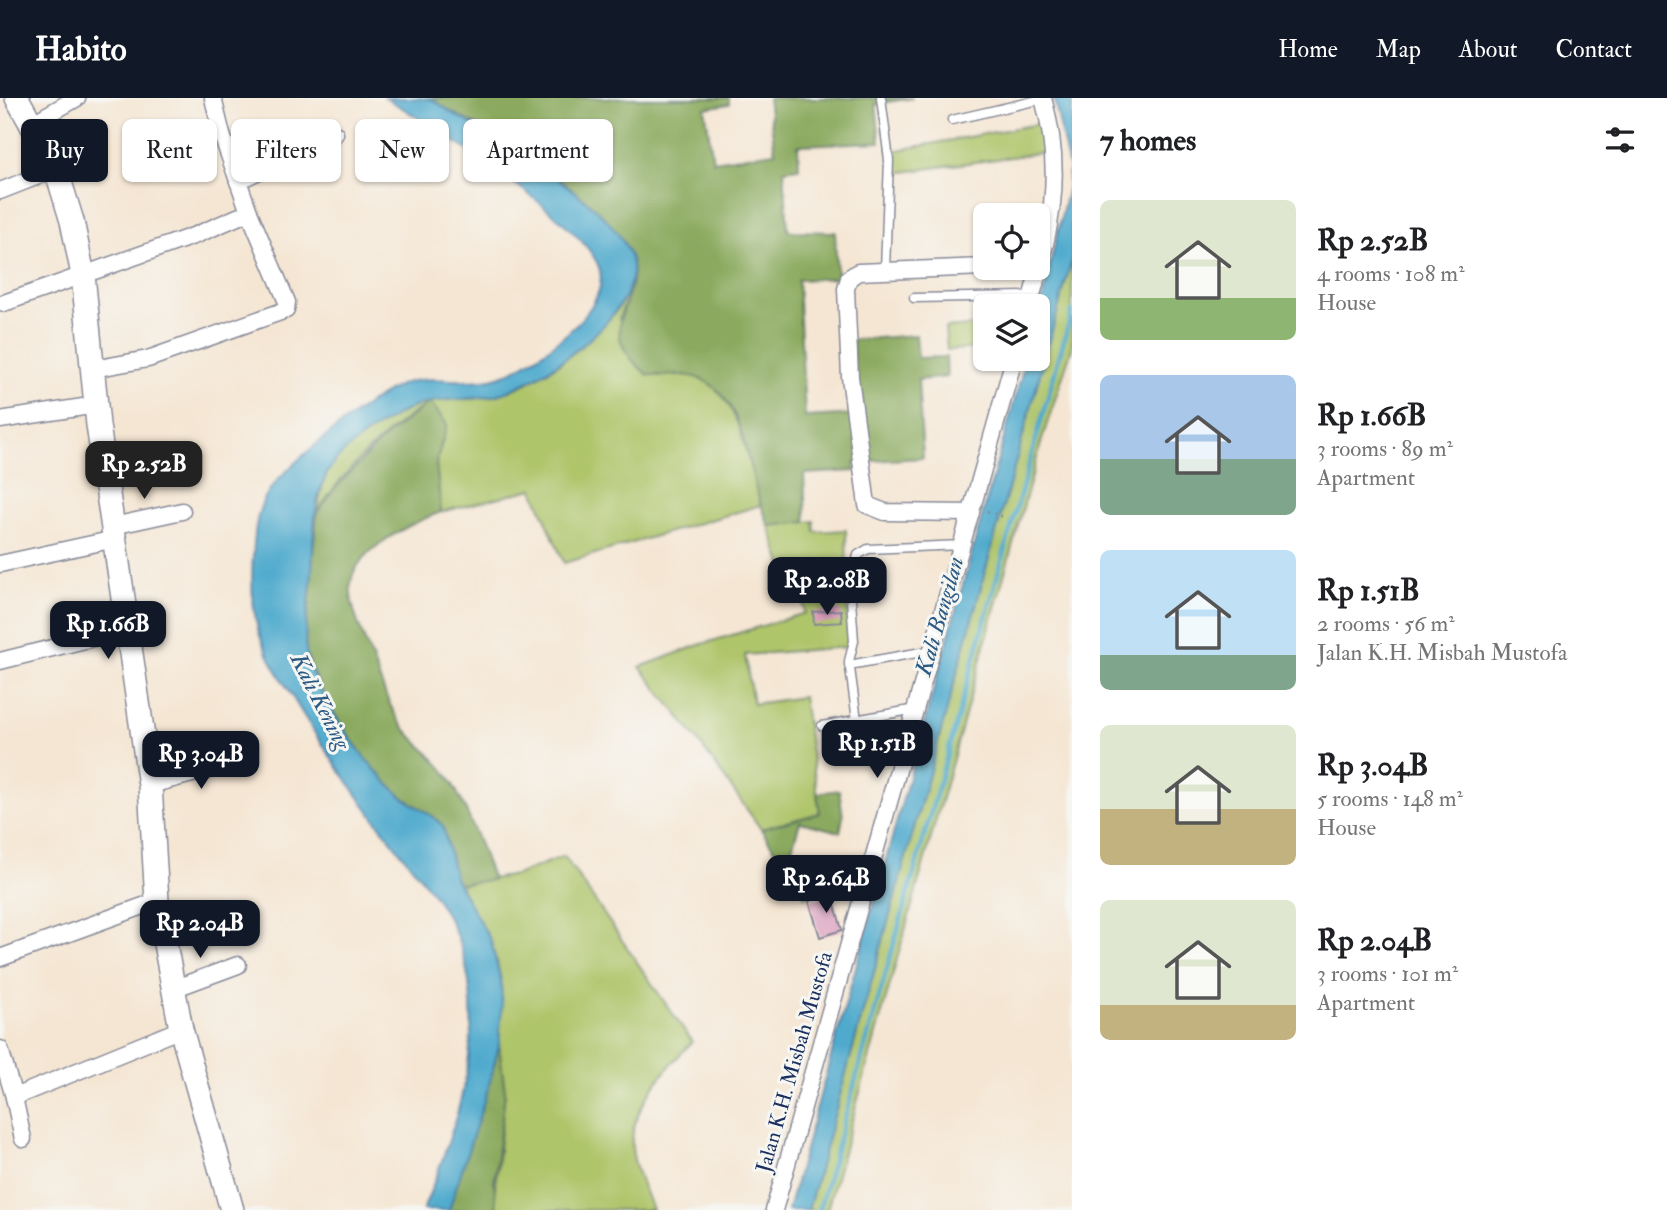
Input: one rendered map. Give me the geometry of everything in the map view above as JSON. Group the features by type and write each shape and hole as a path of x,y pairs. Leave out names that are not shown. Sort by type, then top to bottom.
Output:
{"main road":[{"path":"17,98 30,119"},
{"path":"60,182 72,221 83,275 96,405 125,630 150,785 157,901 181,1029 232,1210"}],"street":[{"path":"40,119 77,98"},
{"path":"214,98 231,161"},
{"path":"1043,98 1054,140 1056,165 1049,203"},
{"path":"0,191 23,182"},
{"path":"93,369 148,359 286,310 287,302 238,182"},
{"path":"4,303 249,212"},
{"path":"973,267 885,270 853,274 846,289 849,365 865,499 872,509 885,512 975,510"},
{"name":"Jalan K.H. Misbah Mustofa","path":"774,1210 962,545 975,510 1011,371"},
{"path":"0,420 96,405"},
{"path":"0,564 114,533 182,511"},
{"path":"0,661 125,630"},
{"path":"150,785 242,761"},
{"path":"0,958 157,901"},
{"path":"173,989 238,965"},
{"path":"14,1097 181,1029"},
{"path":"0,1049 23,1139"}],"lane":[{"path":"881,98 889,160 885,270"},
{"path":"952,120 1043,98"},
{"path":"914,298 973,300"},
{"path":"857,720 849,665 854,641 851,582 860,552 962,545"},
{"path":"849,665 933,650"},
{"path":"822,726 916,709"}],"path":[{"path":"975,510 1007,518"}],"green space":[{"path":"429,98 729,98 729,104 705,108 713,161 775,152 768,98 913,98 876,104 880,142 798,145 799,168 784,170 788,231 835,232 837,278 798,280 805,417 858,414 852,340 916,335 918,358 946,357 947,377 918,380 923,458 855,462 855,471 804,474 806,522 769,526 738,422 722,395 710,384 695,377 647,374 629,356 621,341 620,326 632,283 632,267 627,249 602,217 563,182 613,182 613,119 466,119"},
{"path":"1043,123 1047,152 895,173 893,151"},
{"path":"1072,259 1072,348 1043,436 827,1210 808,1210 1041,371 1050,371 1050,338"},
{"path":"634,279 619,318 630,357 647,374 691,375 708,382 721,394 732,410 740,430 761,505 564,563 533,489 441,512 436,463 447,425 430,402 367,452 339,482 317,513 328,472 338,458 361,438 404,412 428,402 489,397 537,378 596,333 625,297"},
{"path":"973,326 973,349 947,350 945,328"},
{"path":"430,402 447,425 436,463 441,512 402,530 375,548 355,570 351,591 357,620 390,705 406,730 446,773 472,825 493,880 459,884 455,878 443,826 399,794 355,745 317,682 304,643 317,513 335,488 387,435"},
{"path":"814,521 815,532 846,530 848,647 745,655 753,704 803,697 820,813 761,829 696,738 640,667 699,645 805,613 803,602 785,573 769,526"},
{"path":"839,790 843,817 840,832 800,822 787,865 847,884 805,896 761,829 820,813 817,793"},
{"path":"564,856 692,1042 661,1076 643,1104 633,1133 635,1164 652,1210 497,1210 494,1198 505,1092 499,1045 501,981 497,961 459,884 516,875"},
{"path":"499,1045 505,1092 494,1183 497,1210 449,1210"}],"water":[{"path":"386,98 431,99 438,103 463,119 463,147 449,138 449,119 419,119"},
{"path":"1054,98 1072,98 1072,259 1050,338 1050,294 1043,294 1047,280 1050,280 1050,265 1068,187 1069,168"},
{"name":"Kali Kening","path":"512,182 562,182 594,207 624,243 630,256 632,276 624,298 610,319 567,357 522,385 485,397 420,405 378,426 333,464 326,475 317,502 305,643 311,671 335,714 375,770 403,798 443,826 455,878 491,941 501,981 499,1045 488,1089 449,1210 423,1210 457,1115 470,1048 472,1014 469,981 461,948 442,907 341,772 302,713 265,649 256,622 253,600 252,566 256,524 261,505 276,482 329,434 386,393 400,385 425,379 478,380 504,375 551,347 582,318 600,287 600,271 590,251 569,228"},
{"path":"1023,371 1041,371 808,1210 788,1210"}],"building":[{"path":"840,569 842,585 803,589 801,573"},
{"path":"841,610 842,622 814,624 813,612"},
{"path":"832,894 842,930 820,937 809,901"}],"waterway":[{"path":"819,1210 1072,311"}],"water label":[{"name":"Kali Bangilan","path":"939,616"}]}
